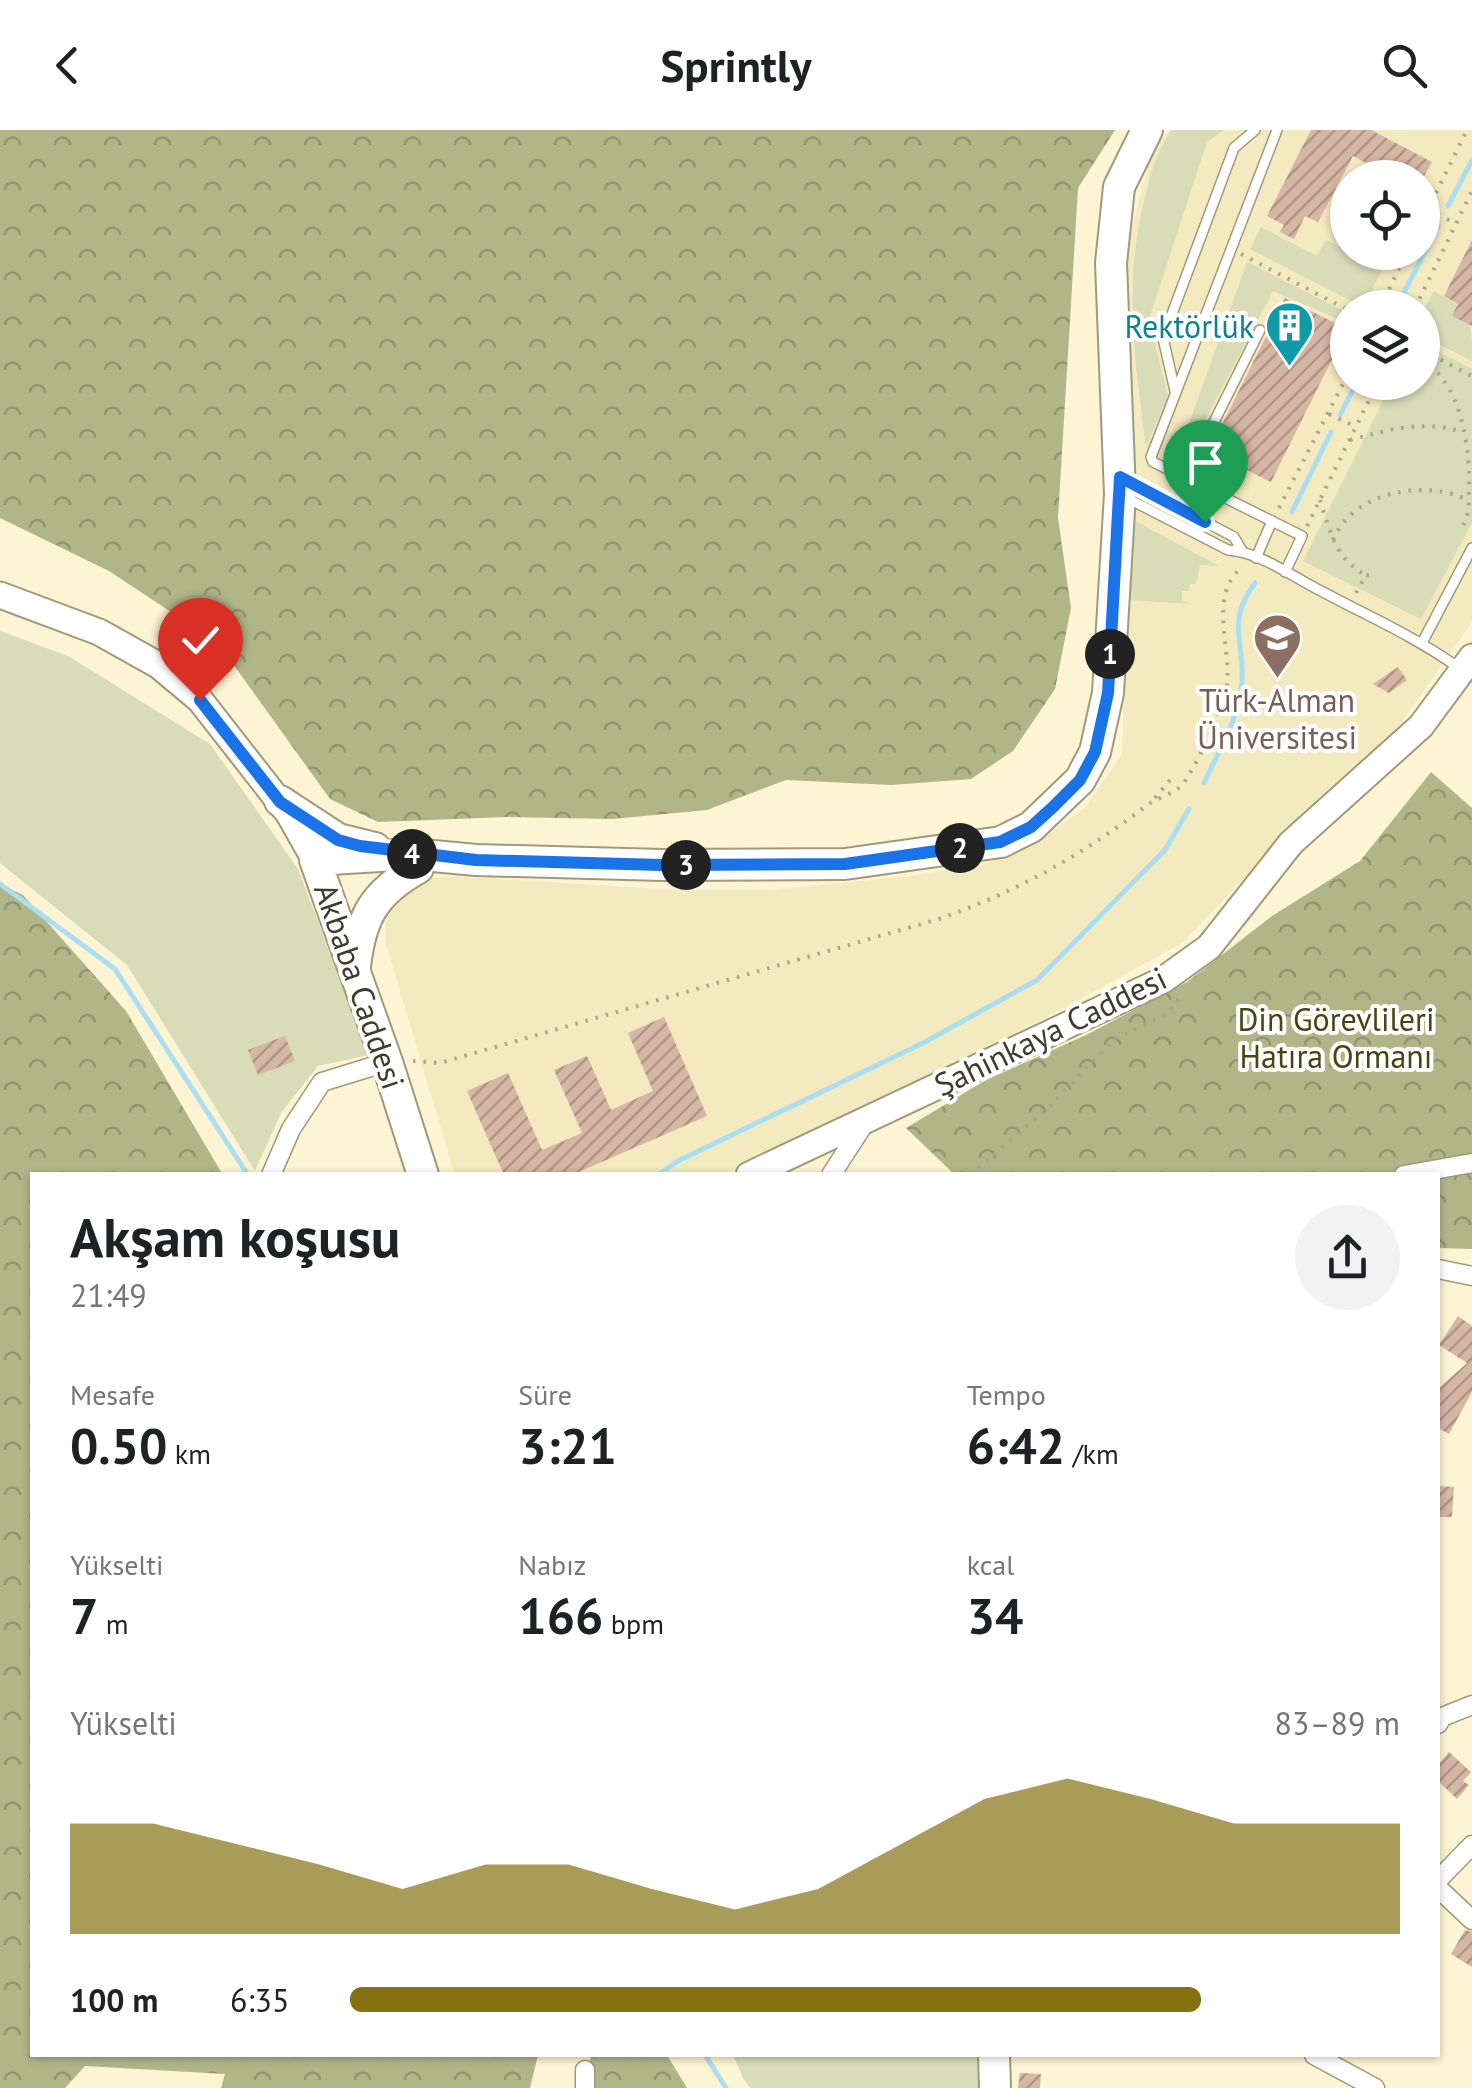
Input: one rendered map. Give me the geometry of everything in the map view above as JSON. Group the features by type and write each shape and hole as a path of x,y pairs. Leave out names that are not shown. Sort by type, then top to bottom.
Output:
{"main road":[{"path":"319,870 476,860 845,864 1000,842 1031,827 1080,780 1095,752 1108,693 1120,486 1112,262 1119,187 1147,130"},
{"path":"280,802 347,843 415,861"},
{"path":"354,969 363,925 374,903 415,861"},
{"name":"Akbaba Caddesi","path":"319,870 388,1062 422,1172"},
{"path":"994,2057 995,2088"}],"street":[{"name":"Akbaba Caddesi","path":"0,595 100,632 158,665 200,700 280,802 307,842 319,870"},
{"name":"Şahinkaya Caddesi","path":"755,1172 1163,980 1187,963 1209,947 1291,843 1421,726 1468,664"},
{"path":"272,1172 290,1129 322,1082 388,1062"},
{"path":"833,1172 867,1119"},
{"path":"1421,1172 1472,1163"},
{"path":"1440,1269 1472,1276"},
{"path":"1440,1720 1472,1705"},
{"path":"1440,1878 1472,1846"},
{"path":"1440,1890 1472,1920"},
{"path":"1318,2057 1375,2088"}],"lane":[{"path":"1176,394 1163,338 1234,148 1255,130"},
{"path":"1277,130 1151,457 1154,462 1302,536 1284,572"},
{"path":"1186,478 1260,330"},
{"path":"1120,486 1234,538 1242,551"},
{"path":"1120,486 1228,550 1242,551 1468,664"},
{"path":"1256,558 1272,521"},
{"path":"1422,643 1472,548"}],"path":[{"path":"1440,185 1467,130"},
{"path":"1424,290 1472,191"},
{"path":"1440,216 1456,224"},
{"path":"1232,249 1330,301"},
{"path":"1440,359 1472,376"},
{"path":"1440,377 1465,433 1470,464 1467,519 1460,528"},
{"path":"1272,521 1335,400"},
{"path":"1302,536 1369,400"},
{"path":"1328,413 1356,428"},
{"path":"1350,440 1394,428 1430,424 1465,433"},
{"path":"1333,540 1340,527 1357,512 1390,494 1428,489 1468,500"},
{"path":"1320,500 1333,540 1348,564 1376,578"},
{"path":"388,1062 440,1063 939,919 990,901 1066,863 1152,802 1180,787 1220,712 1228,675 1226,590 1244,566"},
{"path":"1349,606 1366,574"},
{"path":"1152,802 1170,780"},
{"path":"973,1172 1048,1108 1116,1038 1167,1014 1185,992 1187,963"}],"shaded area":[{"name":"Türk-Alman Üniversitesi","path":"1170,130 1472,130 1472,622 1389,740 1333,785 1182,943 1055,1013 729,1172 454,1172 386,944 386,902 417,880 451,876 676,890 773,890 981,865 1044,838 1086,806 1122,754 1127,600 1124,255 1153,150"}],"green space":[{"path":"0,130 1115,130 1078,188 1058,518 1071,608 1055,689 1013,751 971,779 891,785 786,780 707,810 612,819 506,817 378,822 330,799 218,643 109,571 0,518"},
{"path":"1172,130 1224,130 1207,142 1149,319 1168,396 1146,447 1133,324 1134,264 1151,173"},
{"path":"1261,227 1317,256 1326,240 1330,242 1330,270 1382,270 1372,290 1330,290 1250,249"},
{"path":"1247,262 1330,304 1330,316 1273,291 1187,454 1179,451"},
{"path":"1440,295 1467,318 1472,361 1440,345"},
{"path":"1440,353 1472,369 1472,523 1421,619 1303,561 1384,400 1440,400"},
{"path":"1131,519 1219,566 1200,565 1196,584 1190,584 1189,591 1182,591 1182,601 1192,604 1127,600"},
{"path":"0,631 68,656 210,744 298,869 369,1055 318,1066 281,1113 255,1171 127,965 0,863"},
{"name":"Din Görevlileri Hatıra Ormanı","path":"1431,772 1472,808 1472,1249 1440,1248 1440,1172 952,1172 906,1128 986,1080 1086,1035 1187,982 1272,916 1360,861"},
{"path":"0,884 23,895 126,1011 221,1172 30,1172 30,2057 538,2057 530,2088 221,2088 225,2074 85,2066 65,2088 0,2088"},
{"path":"591,2057 668,2057 687,2088 591,2088 586,2083"},
{"path":"734,2057 986,2057 986,2088 751,2088"}],"building":[{"path":"1311,130 1371,130 1428,160 1360,160 1353,156 1351,160 1330,160 1330,199 1318,222 1305,216 1294,239 1280,232 1284,225 1267,216"},
{"path":"1472,240 1472,326 1452,316 1458,304 1444,296"},
{"name":"Rektörlük","path":"1285,298 1330,320 1330,363 1271,482 1209,451"},
{"path":"1398,667 1407,680 1389,693 1373,684"},
{"path":"664,1017 707,1116 579,1172 503,1172 467,1091 508,1073 542,1150 582,1133 554,1070 587,1056 611,1110 653,1091 628,1033"},
{"path":"285,1036 295,1061 258,1075 248,1050"},
{"path":"1458,1316 1472,1326 1472,1392 1449,1434 1440,1429 1440,1387 1467,1363 1440,1343"},
{"path":"1440,1486 1454,1487 1452,1517 1440,1517"},
{"path":"1449,1752 1471,1772 1463,1781 1469,1785 1457,1799 1440,1783 1440,1763"},
{"path":"1465,1930 1472,1932 1472,1967 1451,1954"},
{"path":"1020,2073 1041,2074 1040,2088 1018,2088"}],"waterway":[{"path":"1448,206 1472,160"},
{"path":"1405,290 1415,270"},
{"path":"1340,415 1348,400"},
{"path":"1292,512 1331,432"},
{"path":"1204,783 1238,706 1242,680 1239,620 1255,583"},
{"path":"662,1172 923,1043 1037,980 1165,850 1189,809"},
{"path":"0,884 115,969 246,1172"},
{"path":"706,2057 726,2088"}],"place":[{"name":"Rektörlük","path":"1289,368"},
{"name":"Türk-Alman Üniversitesi","path":"1277,680"}],"route":[{"path":"200,700 280,802 338,840 360,846 476,860 845,864 1000,842 1031,827 1053,807 1080,780 1095,752 1108,693 1120,477 1205,522"}]}
